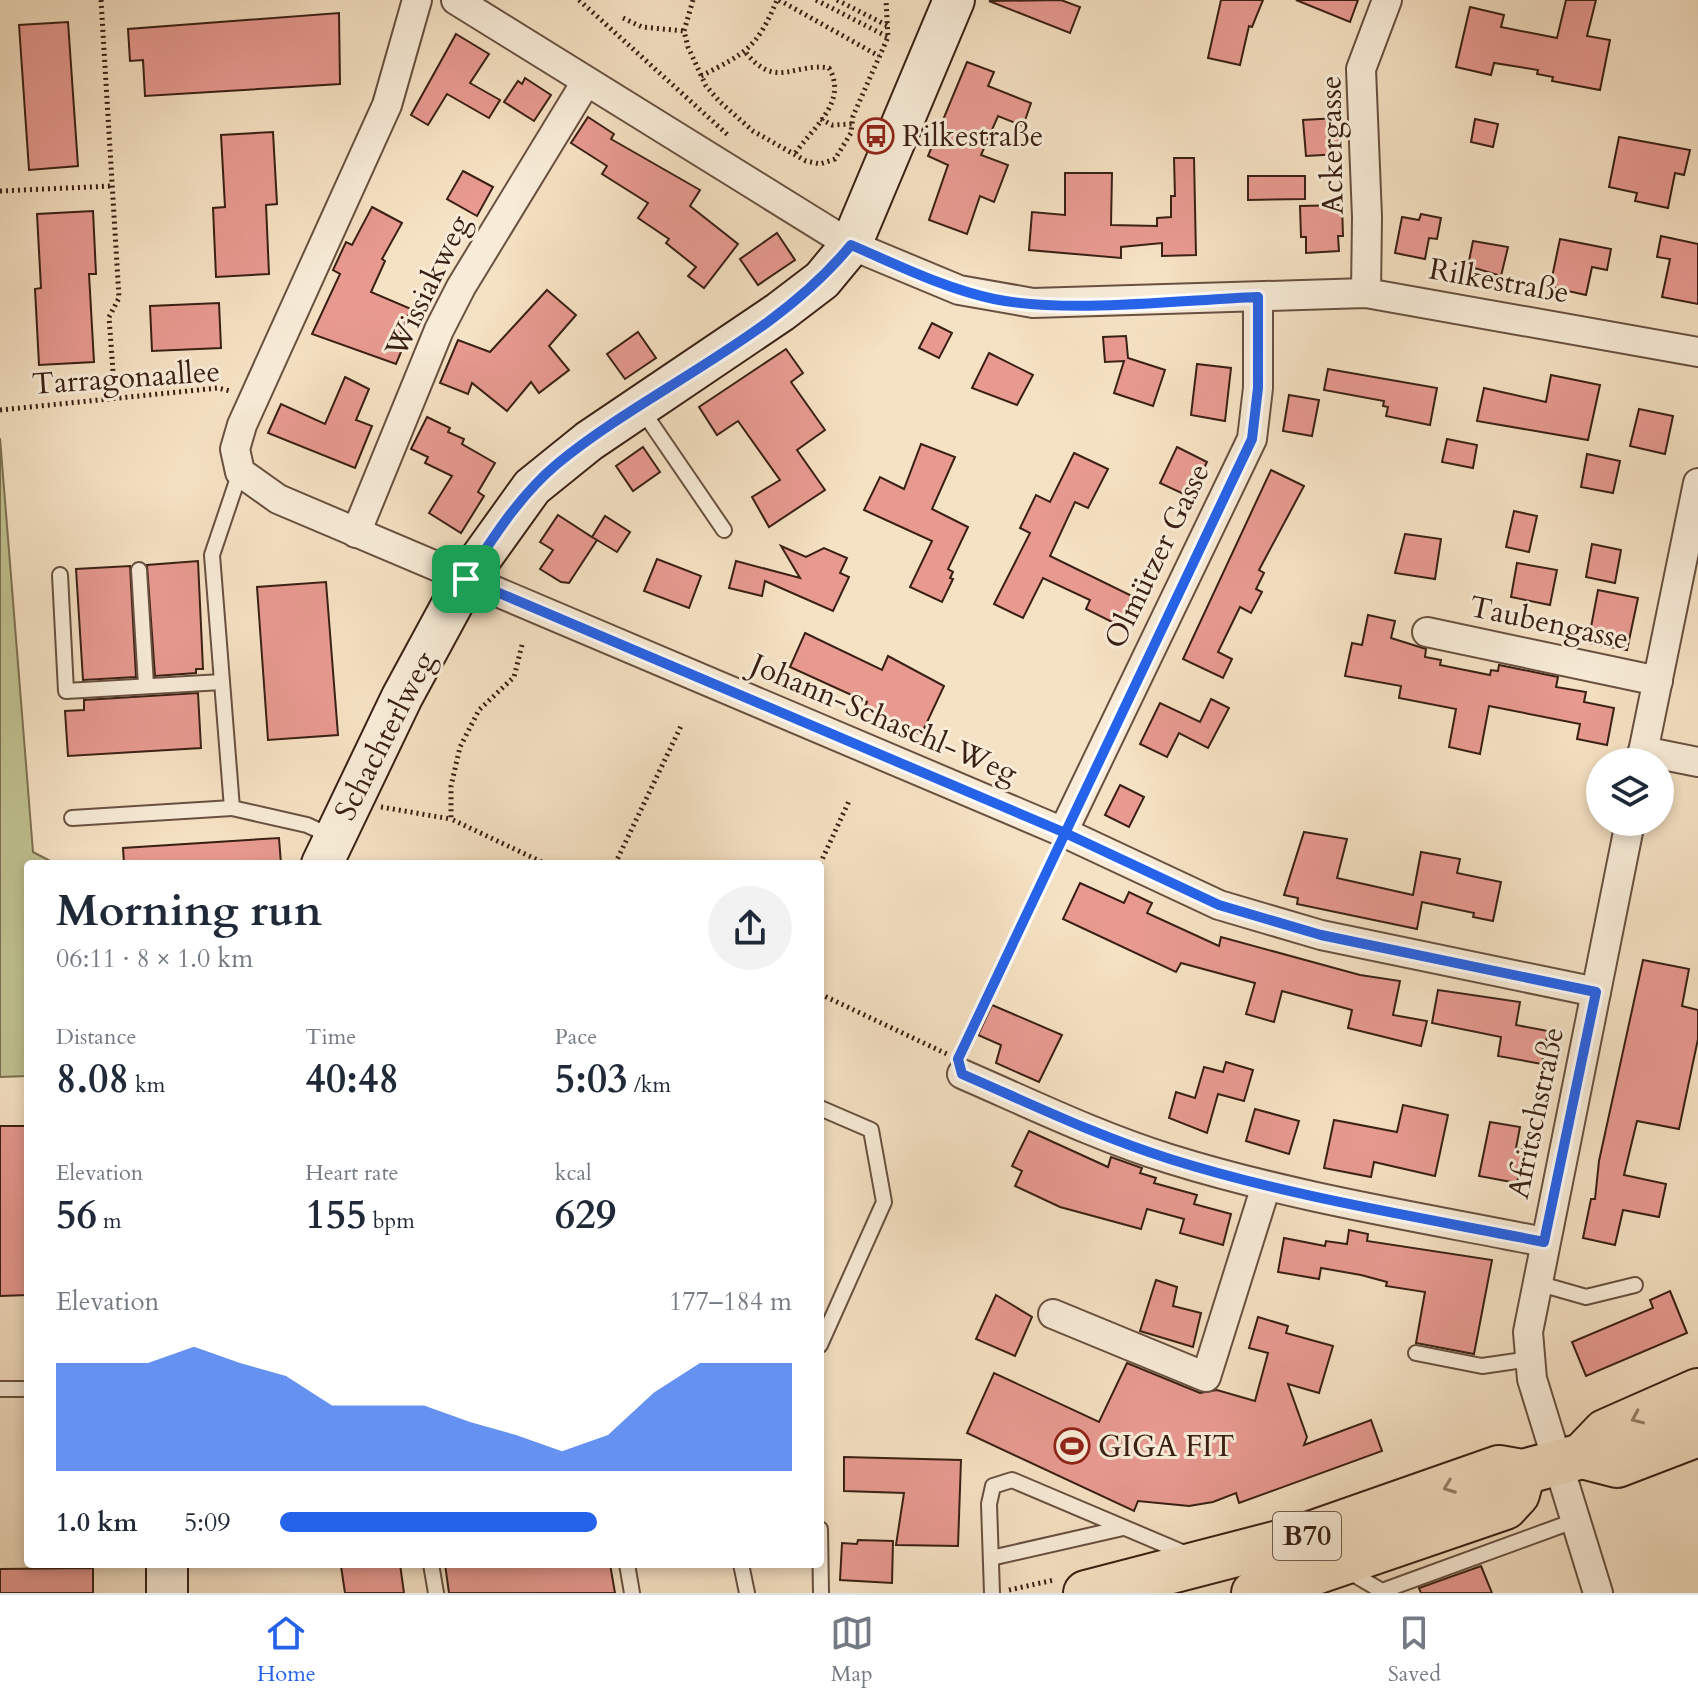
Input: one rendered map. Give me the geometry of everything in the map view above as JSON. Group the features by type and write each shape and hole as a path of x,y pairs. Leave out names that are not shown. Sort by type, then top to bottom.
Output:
{"main road":[{"name":"B70","path":"1254,1593 1505,1507 1554,1464 1605,1432 1698,1391"},
{"name":"B70","path":"1086,1593 1188,1576 1499,1468 1554,1464 1617,1465 1698,1434"}],"street":[{"path":"240,472 235,449 387,105 417,0"},
{"name":"Rilkestraße","path":"456,0 851,245 916,275 997,299 1096,303 1366,293 1698,352"},
{"name":"Schachterlweg","path":"328,851 402,697 466,579 532,487 558,464 640,406 780,312 822,280 851,245 954,0"},
{"name":"Ackergasse","path":"1366,293 1367,217 1361,69 1387,0"},
{"name":"Wissiakweg","path":"356,533 439,330 498,220 586,82"},
{"name":"Olmützer Gasse","path":"1063,832 1252,439 1258,388 1258,297"},
{"name":"Johann-Schaschl-Weg","path":"240,472 278,499 1063,832 1219,905 1321,935 1596,992"},
{"path":"1644,748 1698,483"},
{"name":"Taubengasse","path":"1427,632 1658,681"},
{"path":"1674,759 1698,762"},
{"name":"Afritschstraße","path":"1598,1593 1554,1464 1532,1379 1528,1332 1627,836"},
{"path":"962,1074 1112,1139 1266,1186 1544,1242"},
{"path":"1053,1314 1206,1377 1266,1186"},
{"path":"167,1568 167,1593"}],"lane":[{"path":"640,406 724,530"},
{"path":"232,808 212,555 240,472"},
{"path":"139,570 146,685"},
{"path":"60,575 66,691 222,682"},
{"path":"72,818 232,808 307,825 328,851"},
{"path":"824,1110 871,1130 884,1202 824,1336"},
{"path":"1537,1283 1586,1297 1635,1285"},
{"path":"1416,1353 1482,1366 1530,1359"},
{"path":"0,1389 24,1389"},
{"path":"992,1593 989,1504 993,1486 1012,1480 1124,1527 1188,1576"},
{"path":"1339,1566 1382,1591 1574,1521"},
{"path":"991,1558 1124,1527"},
{"path":"432,1568 436,1593"},
{"path":"628,1568 632,1593"},
{"path":"742,1568 747,1593"},
{"path":"821,1568 821,1593"}],"path":[{"path":"101,0 119,298 109,317 115,399"},
{"path":"579,0 739,145"},
{"path":"693,0 684,31 701,76 733,116 794,155 820,164 835,159 888,37 886,0"},
{"path":"701,76 746,53 765,28 778,0 880,56"},
{"path":"816,0 888,37"},
{"path":"837,0 888,26"},
{"path":"623,18 642,27 684,31"},
{"path":"746,53 757,66 774,74 802,72 816,66 829,68 837,88 821,119 794,155"},
{"path":"821,119 832,125 852,124"},
{"path":"0,191 112,186"},
{"name":"Tarragonaallee","path":"0,410 218,388 255,398"},
{"path":"451,819 451,786 460,747 479,710 514,677 522,645"},
{"path":"617,860 682,724"},
{"path":"822,860 850,799"},
{"path":"368,805 451,819 538,860"},
{"path":"824,996 958,1059 1063,832"}],"green space":[{"path":"0,438 33,852 48,860 24,860 24,1076 0,1077"}],"building":[{"path":"1061,0 1080,7 1070,33 989,1"},
{"path":"1221,0 1263,0 1252,27 1249,26 1240,65 1208,58"},
{"path":"1296,0 1358,0 1350,22"},
{"path":"1566,0 1596,0 1587,36 1610,40 1600,90 1552,81 1553,77 1537,74 1538,70 1494,63 1491,75 1456,67 1470,7 1504,15 1501,27 1557,38"},
{"path":"339,13 340,84 145,96 143,60 130,61 128,29"},
{"path":"68,22 78,166 29,170 19,25"},
{"path":"456,34 489,54 470,83 500,100 489,118 447,94 428,125 411,115"},
{"path":"967,62 994,72 988,86 1031,103 1023,126 998,116 981,155 1008,165 994,202 980,196 967,234 929,220 948,165 928,156"},
{"path":"525,78 551,95 534,121 504,102 518,81 522,84"},
{"path":"588,117 614,134 611,139 700,190 690,206 738,244 704,288 688,276 696,267 666,243 669,239 638,218 648,203 602,174 607,166 571,143"},
{"path":"1337,118 1340,154 1306,156 1303,120"},
{"path":"1475,119 1498,124 1493,147 1471,142"},
{"path":"273,132 277,204 266,205 269,274 216,277 213,208 225,207 221,135"},
{"path":"1619,137 1690,150 1684,175 1675,173 1668,208 1635,201 1637,193 1609,187"},
{"path":"1174,158 1194,158 1196,255 1162,256 1162,243 1121,247 1121,258 1029,250 1032,212 1065,215 1065,173 1112,173 1111,225 1157,226 1157,218 1171,217 1171,196 1175,196"},
{"path":"463,171 493,187 477,216 447,199"},
{"path":"1248,176 1305,176 1305,199 1248,200"},
{"path":"1342,205 1343,236 1338,236 1339,251 1306,253 1306,237 1301,237 1300,206"},
{"path":"372,207 402,223 382,259 385,261 371,292 411,309 399,337 406,340 396,364 312,334 340,274 333,270 346,242 352,245"},
{"path":"93,211 96,274 89,274 94,362 39,365 35,289 41,288 37,214"},
{"path":"1421,214 1441,218 1437,239 1429,238 1425,259 1395,253 1402,217 1419,220"},
{"path":"777,233 795,260 758,285 740,259"},
{"path":"1661,236 1698,244 1698,304 1662,297 1670,259 1657,257"},
{"path":"1560,239 1611,249 1607,270 1592,267 1586,295 1550,287"},
{"path":"1473,241 1508,247 1501,276 1468,266"},
{"path":"547,290 576,315 549,346 569,370 539,393 531,382 507,411 472,383 468,394 440,383 458,340 490,352"},
{"path":"219,303 221,348 152,351 150,306"},
{"path":"932,323 952,333 939,358 919,348"},
{"path":"638,332 656,358 625,379 607,354"},
{"path":"1126,336 1128,358 1165,370 1153,406 1114,393 1124,361 1105,362 1103,337"},
{"path":"786,349 803,373 791,382 825,430 797,450 825,490 769,527 752,497 780,480 738,421 717,435 699,407"},
{"path":"989,353 1033,375 1017,405 972,388"},
{"path":"1197,364 1231,368 1225,421 1191,415"},
{"path":"1328,369 1437,388 1430,425 1386,416 1388,407 1383,406 1384,401 1324,390"},
{"path":"1551,375 1600,385 1588,440 1477,421 1484,388 1546,402"},
{"path":"345,377 369,389 356,420 372,426 355,468 268,433 281,404 325,424"},
{"path":"1289,395 1319,400 1312,436 1283,431"},
{"path":"1639,409 1673,416 1665,454 1630,446"},
{"path":"427,417 450,428 448,432 464,439 462,444 495,463 478,492 484,496 461,533 429,513 452,476 425,463 428,457 411,449"},
{"path":"1447,439 1477,445 1473,468 1442,462"},
{"path":"921,444 955,457 932,509 968,527 948,569 953,572 950,578 953,579 942,602 910,587 932,541 864,510 880,477 904,489"},
{"path":"643,447 660,472 633,491 616,466"},
{"path":"1177,447 1207,462 1190,497 1160,483"},
{"path":"1074,453 1108,469 1088,508 1075,502 1050,556 1138,599 1124,628 1086,609 1090,600 1043,578 1023,618 994,604 1030,533 1020,528 1036,495 1050,502"},
{"path":"1587,454 1620,461 1613,493 1581,487"},
{"path":"1271,470 1304,486 1259,570 1264,573 1256,589 1262,592 1251,613 1240,607 1218,652 1232,659 1223,678 1183,659"},
{"path":"1514,511 1537,516 1529,552 1506,547"},
{"path":"558,515 592,537 605,516 630,532 617,552 597,540 569,583 561,582 540,569 553,550 540,542"},
{"path":"1405,534 1441,539 1435,579 1395,573"},
{"path":"1592,544 1621,550 1615,583 1586,577"},
{"path":"781,546 806,557 824,548 847,558 840,573 849,577 833,611 765,581 762,596 729,588 736,561 800,578"},
{"path":"657,559 701,576 689,608 644,591"},
{"path":"198,561 203,669 196,669 196,673 155,676 147,565"},
{"path":"1517,563 1557,570 1550,605 1511,597"},
{"path":"130,566 136,677 83,680 76,569"},
{"path":"326,582 338,735 268,740 257,587"},
{"path":"1598,590 1638,598 1627,650 1588,643"},
{"path":"1368,615 1395,621 1391,638 1426,649 1425,657 1441,660 1440,665 1490,675 1491,670 1498,671 1499,665 1558,677 1556,687 1586,692 1584,702 1614,708 1607,745 1577,739 1580,724 1489,706 1480,754 1449,747 1456,709 1399,698 1401,686 1345,676 1352,643 1362,645"},
{"path":"805,633 882,670 888,656 944,686 921,735 864,708 867,702 790,667"},
{"path":"198,693 201,748 68,756 65,711 84,710 84,700"},
{"path":"1211,699 1229,708 1208,748 1179,733 1167,757 1140,744 1160,703 1200,722"},
{"path":"1120,785 1144,797 1129,827 1105,815"},
{"path":"1304,832 1347,839 1337,878 1413,895 1421,852 1460,859 1457,873 1501,882 1493,921 1473,917 1474,913 1422,902 1417,929 1297,904 1298,898 1284,895"},
{"path":"279,838 281,860 124,860 123,848"},
{"path":"1080,883 1124,903 1129,892 1152,903 1147,913 1219,946 1221,937 1360,975 1400,981 1393,1015 1427,1021 1421,1046 1348,1028 1352,1010 1282,991 1274,1022 1246,1014 1255,983 1181,963 1176,972 1063,919"},
{"path":"1643,960 1689,969 1682,1006 1698,1010 1698,1039 1679,1129 1637,1121 1624,1175 1666,1184 1659,1217 1623,1210 1615,1245 1583,1238 1591,1199 1595,1199 1599,1161"},
{"path":"1438,990 1520,1002 1516,1025 1548,1031 1542,1064 1498,1056 1501,1037 1432,1023"},
{"path":"992,1005 1062,1035 1039,1082 996,1063 1001,1045 978,1035"},
{"path":"1226,1062 1253,1070 1244,1101 1218,1094 1207,1133 1169,1118 1176,1092 1195,1098 1204,1067 1223,1072"},
{"path":"1403,1105 1448,1115 1435,1176 1374,1162 1371,1177 1324,1168 1334,1120 1397,1132"},
{"path":"1255,1109 1299,1121 1289,1154 1246,1141"},
{"path":"1490,1122 1520,1127 1516,1148 1524,1150 1517,1183 1479,1176"},
{"path":"0,1126 24,1126 24,1295 0,1296"},
{"path":"1029,1131 1108,1167 1111,1157 1142,1168 1140,1173 1156,1178 1154,1183 1197,1195 1194,1204 1231,1214 1223,1245 1180,1233 1184,1219 1147,1209 1141,1229 1060,1207 1015,1186 1022,1171 1012,1166"},
{"path":"1349,1230 1368,1234 1367,1241 1492,1260 1474,1354 1416,1343 1425,1292 1386,1286 1387,1282 1321,1268 1319,1279 1278,1272 1284,1238 1325,1246 1326,1241 1347,1244"},
{"path":"1156,1280 1177,1287 1173,1306 1201,1313 1193,1347 1140,1331"},
{"path":"1670,1291 1687,1333 1586,1376 1572,1342 1653,1308 1650,1300"},
{"path":"996,1295 1032,1317 1015,1356 976,1339"},
{"name":"GIGA FIT","path":"1258,1317 1288,1326 1286,1333 1333,1346 1319,1393 1288,1384 1307,1437 1304,1445 1371,1420 1382,1451 1239,1503 1236,1493 1213,1502 1189,1506 1138,1501 1134,1511 967,1433 994,1373 1099,1422 1127,1363 1200,1393 1217,1390 1255,1401 1268,1353 1249,1348"},
{"path":"844,1457 961,1460 958,1546 896,1545 904,1493 844,1491"},
{"path":"858,1540 893,1541 892,1583 840,1580 842,1543 857,1544"},
{"path":"1481,1566 1492,1593 1421,1593 1419,1588"},
{"path":"93,1568 93,1593 0,1593 0,1569"},
{"path":"341,1568 401,1568 404,1593 345,1593"},
{"path":"446,1568 611,1568 615,1593 449,1593"}],"place":[{"name":"Rilkestraße","path":"876,136"},
{"name":"GIGA FIT","path":"1072,1446"}],"route":[{"path":"466,579 532,487 558,464 780,312 822,280 851,245 916,275 997,299 1033,303 1096,303 1258,297 1258,388 1252,439 1119,713 1063,832 958,1059 962,1074 1112,1139 1170,1159 1266,1186 1544,1242 1596,992 1321,935 1219,905 1063,832 466,579"}]}
